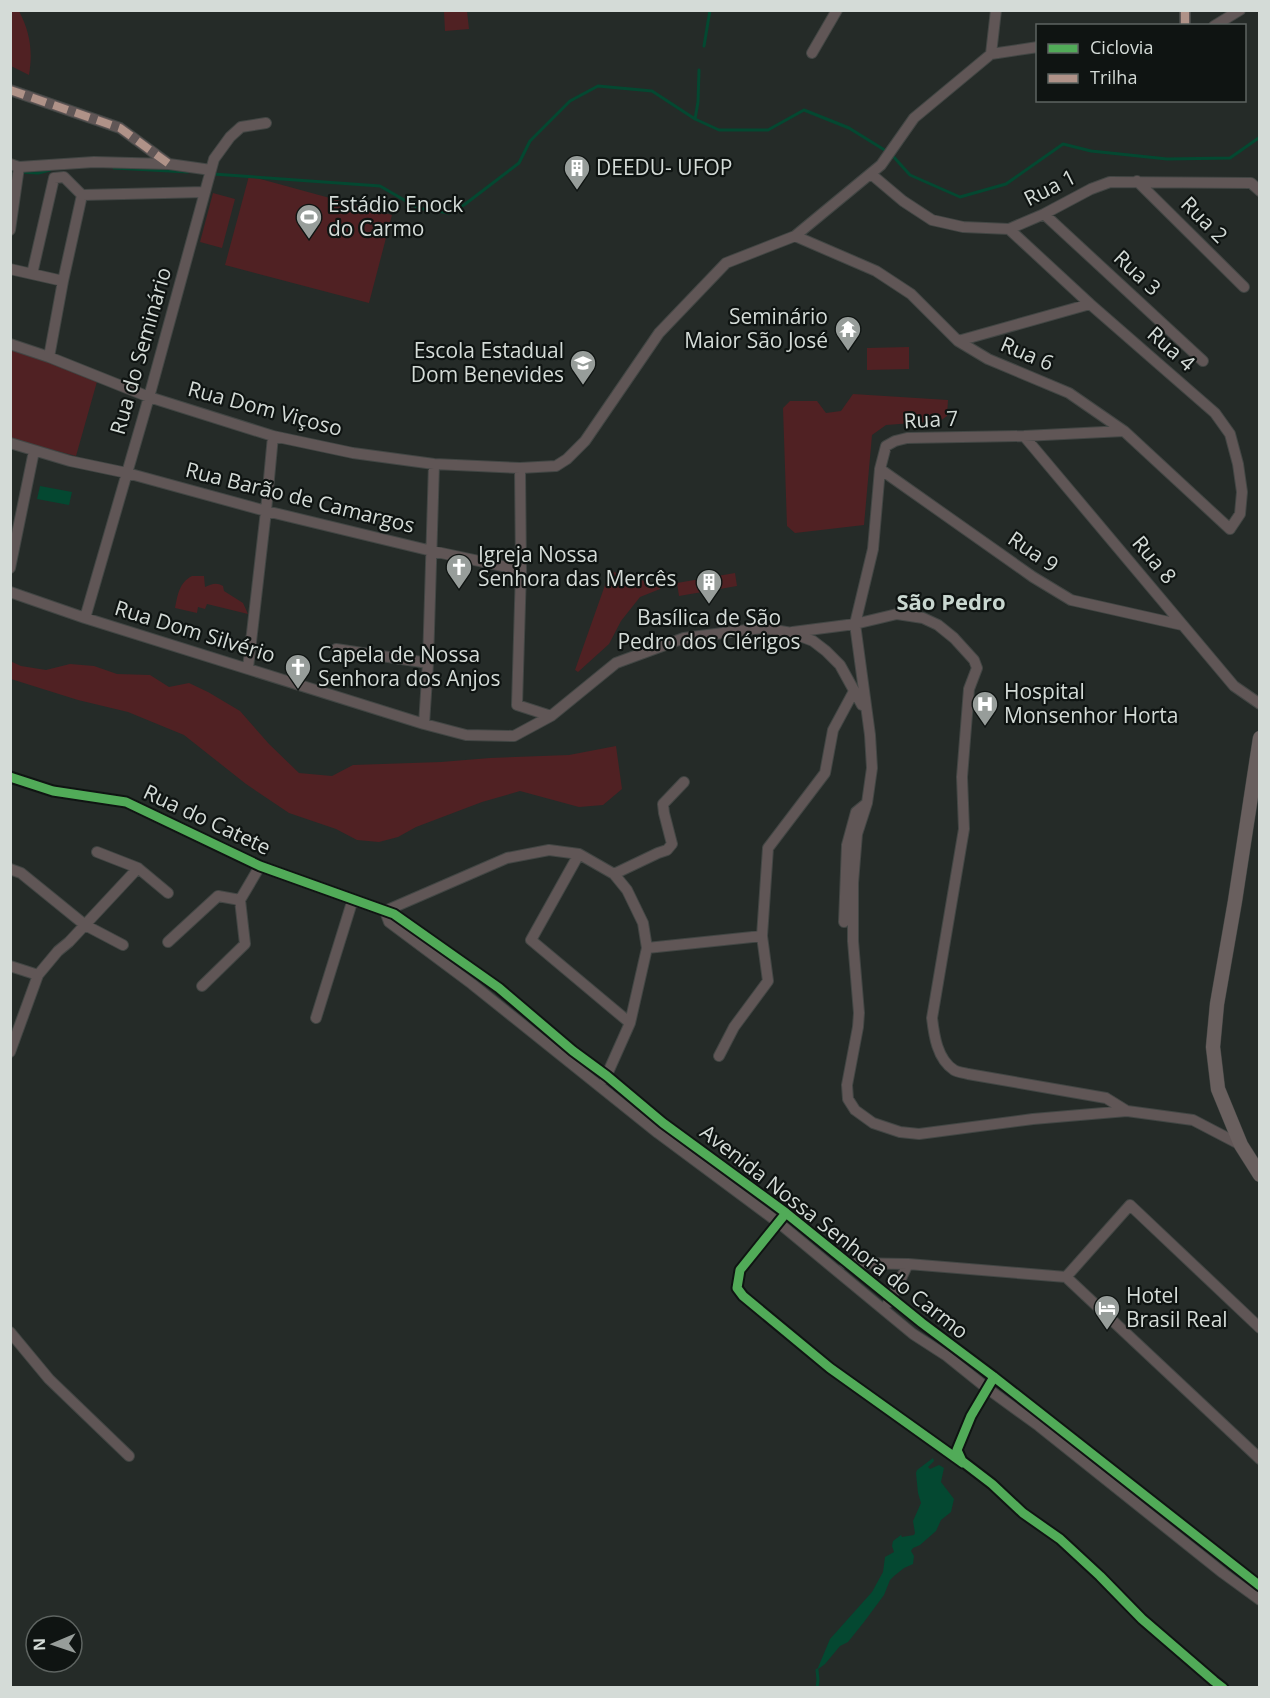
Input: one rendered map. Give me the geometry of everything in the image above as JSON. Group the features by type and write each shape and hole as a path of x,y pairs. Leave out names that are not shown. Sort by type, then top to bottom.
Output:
{"main road":[{"path":"1260,738 1217,1004 1213,1047 1218,1089 1241,1145 1260,1175"}],"street":[{"path":"812,53 837,10"},
{"path":"996,10 991,54 1036,48"},
{"path":"1217,24 1240,10"},
{"name":"Rua Dom Viçoso","path":"10,344 149,397 273,436 354,453 434,464 520,468 556,466 567,459 585,441 659,333 726,263 795,236 881,165 914,118 991,54"},
{"path":"10,90 120,128 169,164"},
{"name":"Rua do Seminário","path":"85,618 213,165 230,137 241,127 266,123"},
{"path":"10,230 15,166 94,162 213,165"},
{"name":"Rua 1","path":"871,174 903,201 932,220 963,226 1009,229 1110,182 1251,183 1260,191"},
{"path":"32,274 54,177 64,177 82,195 207,187"},
{"name":"Rua 2","path":"1137,181 1244,287"},
{"path":"49,357 82,195"},
{"name":"Rua 3","path":"1044,214 1203,361"},
{"name":"Rua 4","path":"1009,229 1090,304 1215,413 1230,434 1242,492 1240,514 1230,529"},
{"name":"Rua 6","path":"795,236 876,271 910,294 958,341 988,359 1069,393 1124,431 1230,529"},
{"path":"10,269 63,281"},
{"path":"958,341 1090,304"},
{"name":"Rua 7","path":"855,624 873,549 880,469 886,446 907,438 1124,431"},
{"path":"248,668 273,436"},
{"name":"Rua 8","path":"1024,436 1234,686 1260,704"},
{"name":"Rua Barão de Camargos","path":"10,443 70,461 127,473 266,511 521,570"},
{"path":"10,568 34,451"},
{"path":"424,724 429,663 434,464"},
{"path":"520,468 521,570 517,705 551,716"},
{"name":"Rua 9","path":"880,469 1033,577 1071,600 1182,625"},
{"name":"Rua Dom Silvério","path":"10,592 85,618 424,724 466,735 514,736 551,716 616,663 684,638 762,628 792,633"},
{"path":"792,633 855,624 897,614 923,618 938,625 954,638 974,660 977,668 969,689 962,777 964,829 932,1018 937,1047 953,1070 1106,1098 1127,1110"},
{"path":"855,624 870,735 872,768 867,803 857,834 853,883 853,941 859,1012 847,1085 848,1099 855,1110 873,1123 900,1132 919,1134 1127,1110 1193,1120 1241,1145"},
{"path":"792,633 813,640 840,665 866,711"},
{"path":"336,649 429,663"},
{"path":"719,1056 734,1027 768,981 762,936 768,848 825,773 832,730 854,691"},
{"name":"Rua do Catete","path":"10,777 53,791 126,802 260,866 385,911"},
{"path":"614,874 668,850 672,844 663,804 684,782"},
{"path":"844,922 847,845 856,812 867,803"},
{"path":"385,911 507,858 549,850 579,854 614,874 627,890 643,923 647,948 630,1023 607,1076 600,1086"},
{"path":"97,852 138,868 168,893"},
{"path":"579,854 531,940 630,1023"},
{"path":"202,986 245,944 240,900 260,866"},
{"path":"10,1052 15,1029 38,975 138,868"},
{"path":"10,869 21,873 85,925 123,945"},
{"path":"168,942 218,896 240,900"},
{"path":"316,1018 353,899"},
{"name":"Avenida Nossa Senhora do Carmo","path":"385,911 394,914 499,988 573,1051 607,1076 661,1128"},
{"name":"Avenida Nossa Senhora do Carmo","path":"385,911 389,922 600,1086 744,1190 779,1223 914,1334 994,1377 1041,1421 1171,1523 1260,1586"},
{"path":"647,948 762,936"},
{"path":"10,966 38,975"},
{"path":"491,1000 499,988"},
{"name":"Avenida Nossa Senhora do Carmo","path":"744,1190 786,1214 891,1299 950,1352"},
{"path":"1066,1277 1130,1205 1260,1328"},
{"path":"837,1272 846,1262 908,1264 1066,1277 1260,1459"},
{"path":"884,1309 908,1264"},
{"path":"10,1332 49,1379 129,1456"},
{"name":"Avenida Nossa Senhora do Carmo","path":"1171,1523 1223,1573 1260,1600"},
{"path":"1223,1573 1229,1562"}],"shaded area":[{"path":"10,11 19,11 26,26 31,58 29,75 11,66"},
{"path":"444,11 467,11 469,29 445,31"},
{"name":"Estádio Enock do Carmo","path":"249,176 392,215 369,303 225,265"},
{"path":"213,193 235,199 222,248 200,242"},
{"path":"10,345 98,378 76,456 11,439"},
{"path":"909,347 909,369 867,370 867,348"},
{"path":"853,394 948,400 947,416 940,421 886,425 872,435 864,525 795,533 787,526 783,408 790,401 817,401 826,413 841,411"},
{"path":"40,486 72,492 69,505 37,499"},
{"path":"610,571 662,586 640,597 621,621 609,644 578,672 575,670"},
{"path":"735,573 737,586 679,596 677,583"},
{"path":"192,576 204,576 205,587 214,584 223,586 224,591 243,603 248,614 207,604 205,609 198,607 197,613 175,608 182,586"},
{"path":"10,661 21,666 46,670 70,664 94,666 117,674 150,675 169,687 189,683 240,711 299,773 332,776 353,765 569,755 616,746 622,789 603,805 579,807 520,791 482,802 416,827 398,837 379,842 357,840 336,829 289,813 246,784 184,735 128,712 78,700 11,679"},
{"path":"933,1458 934,1461 928,1467 930,1469 939,1465 944,1468 941,1482 954,1499 951,1512 941,1520 936,1531 913,1548 911,1551 914,1556 913,1564 904,1568 890,1580 884,1595 848,1642 840,1646 817,1670 830,1639 872,1592 883,1572 885,1557 894,1552 893,1541 901,1535 902,1537 914,1535 913,1521 921,1503 916,1473"}],"waterway":[{"path":"704,46 710,10"},
{"path":"695,119 699,70"},
{"path":"213,174 380,186 418,208 449,213 464,205 519,163 530,141 570,101 598,86 652,91 695,119 719,130 768,130 804,110 849,128 891,154 910,175 960,197 1006,184 1063,144 1091,151 1167,159 1230,158 1260,137"},
{"path":"114,168 188,172"},
{"path":"21,172 38,173 50,170"},
{"path":"817,1670 817,1688"}],"marked path":[{"path":"1185,10 1185,24"},
{"path":"10,90 120,128 169,164"}],"cycle path":[{"path":"10,777 53,791 126,802 260,866 394,914 499,988 663,1123 786,1213 922,1323 1260,1586"},
{"path":"786,1213 740,1270 737,1288 743,1296 830,1368 963,1463"},
{"path":"994,1377 971,1416 957,1450 962,1461 992,1484 1023,1513 1060,1539 1142,1619 1223,1688"}],"place":[{"name":"DEEDU- UFOP","path":"577,191"},
{"name":"Estádio Enock do Carmo","path":"309,240"},
{"name":"Seminário Maior São José","path":"848,352"},
{"name":"Escola Estadual Dom Benevides","path":"583,386"},
{"name":"Igreja Nossa Senhora das Mercês","path":"459,590"},
{"name":"Basílica de São Pedro dos Clérigos","path":"709,605"},
{"name":"Capela de Nossa Senhora dos Anjos","path":"298,690"},
{"name":"Hospital Monsenhor Horta","path":"985,727"},
{"name":"Hotel Brasil Real","path":"1107,1331"}],"district":[{"name":"São Pedro","path":"951,602"}]}
